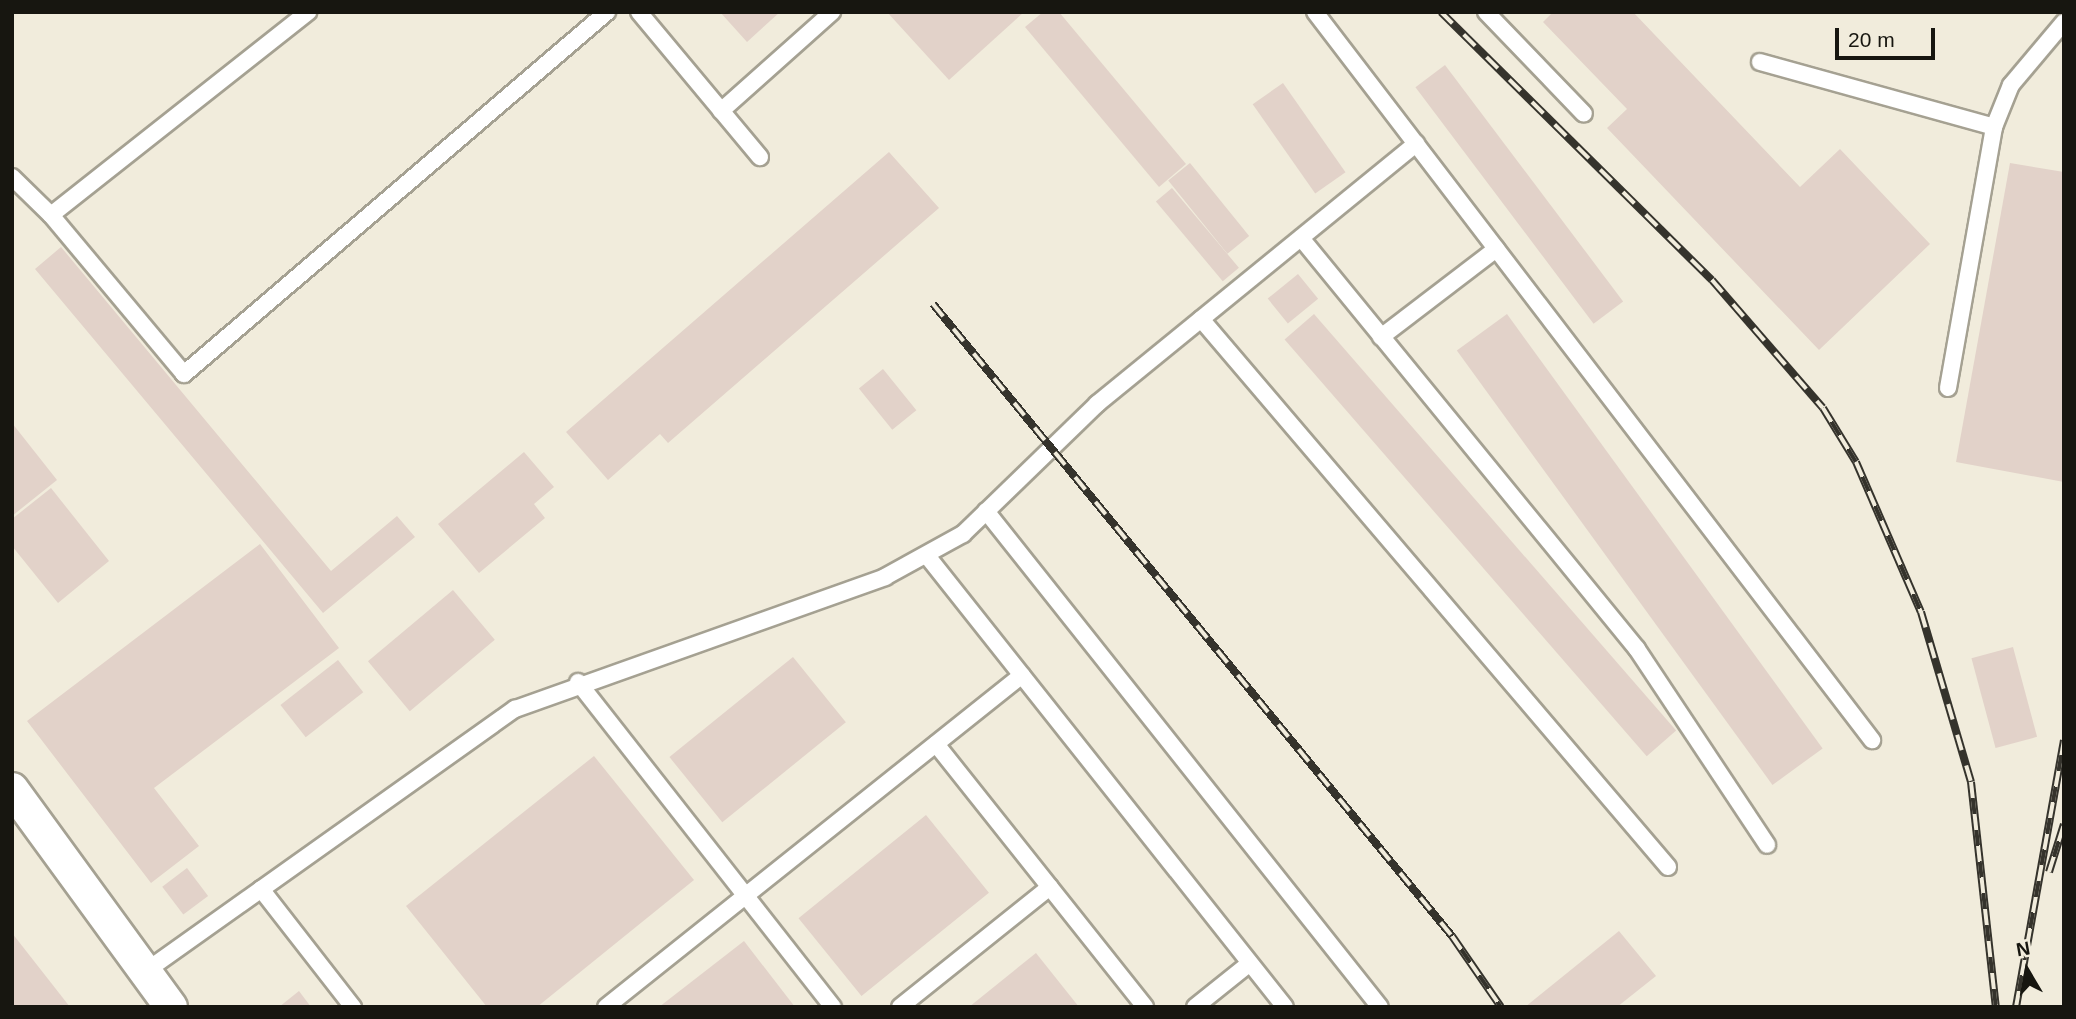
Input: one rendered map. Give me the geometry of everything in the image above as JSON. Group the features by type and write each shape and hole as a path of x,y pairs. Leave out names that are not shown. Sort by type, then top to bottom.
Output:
{"street":[{"path":"12,789 172,1007"}],"lane":[{"path":"51,215 308,12"},
{"path":"12,177 51,215 184,373 607,12"},
{"path":"639,12 760,157"},
{"path":"722,111 832,12"},
{"path":"1315,12 1872,740"},
{"path":"1486,12 1584,114"},
{"path":"1948,388 1994,127 2011,85 2064,22"},
{"path":"1760,62 1994,127"},
{"path":"146,971 515,709 578,682 928,557 986,511 1097,404 1416,144"},
{"path":"1301,238 1637,649 1767,845"},
{"path":"1381,337 1496,249"},
{"path":"1201,319 1668,867"},
{"path":"986,511 1380,1007"},
{"path":"928,557 1285,1007"},
{"path":"606,1007 1022,675"},
{"path":"578,682 833,1007"},
{"path":"936,744 1145,1007"},
{"path":"900,1007 1050,887"},
{"path":"261,889 353,1007"},
{"path":"1195,1007 1250,963"}],"building":[{"path":"720,12 780,12 747,42"},
{"path":"887,12 1024,12 949,80"},
{"path":"1043,12 1059,12 1186,164 1159,187 1025,27"},
{"path":"1553,12 1633,12 1800,187 1840,149 1930,244 1819,350 1607,128 1627,109 1543,22"},
{"path":"1445,65 1623,301 1594,324 1415,87"},
{"path":"1283,83 1346,172 1315,194 1253,104"},
{"path":"889,152 939,208 668,443 660,434 608,480 566,432"},
{"path":"1190,163 1249,236 1227,254 1168,181"},
{"path":"2010,163 2064,172 2064,482 1956,462"},
{"path":"1172,188 1239,268 1223,281 1156,201"},
{"path":"61,247 331,571 397,516 415,537 323,613 35,269"},
{"path":"1298,274 1318,299 1288,323 1268,299"},
{"path":"1314,314 1676,731 1647,756 1285,340"},
{"path":"1507,314 1823,748 1772,785 1457,350"},
{"path":"883,369 916,410 892,430 859,389"},
{"path":"12,423 57,480 12,516"},
{"path":"524,452 554,487 534,504 545,518 479,573 438,524"},
{"path":"51,488 109,561 58,603 12,546 12,519"},
{"path":"260,544 339,648 154,788 199,846 151,883 27,721"},
{"path":"453,590 495,640 410,711 368,661"},
{"path":"2013,647 2037,737 1996,748 1971,658"},
{"path":"793,657 846,722 722,822 669,757"},
{"path":"338,660 363,692 306,737 280,705"},
{"path":"594,756 694,880 537,1007 487,1007 406,906"},
{"path":"926,815 989,893 861,996 799,918"},
{"path":"187,868 208,896 183,915 162,887"},
{"path":"1619,931 1656,976 1617,1007 1525,1007"},
{"path":"12,933 70,1007 12,1007"},
{"path":"744,941 795,1007 659,1007"},
{"path":"1036,953 1079,1007 969,1007"},
{"path":"299,991 311,1007 279,1007"}],"railway":[{"path":"1441,12 1712,280 1823,408 1856,462 1921,612 1971,782 1996,1007"},
{"path":"933,304 1452,936 1501,1007"},
{"path":"2016,1007 2064,740"},
{"path":"2049,872 2064,824"}]}
